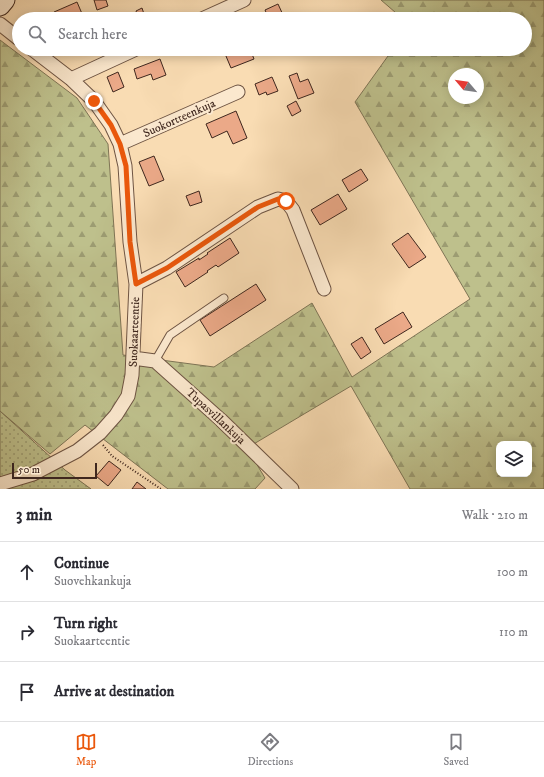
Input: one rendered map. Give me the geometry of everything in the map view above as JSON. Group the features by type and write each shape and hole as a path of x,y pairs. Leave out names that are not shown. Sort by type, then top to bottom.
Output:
{"main road":[{"path":"0,6 5,0"}],"street":[{"path":"217,12 244,0"},
{"path":"0,24 12,33"},
{"name":"Suokaarteentie","path":"0,484 33,474 77,451 96,436 116,415 128,396 132,375 136,284 130,242 126,166 120,144 111,125 94,101 71,79 41,56"},
{"path":"71,79 121,56"},
{"name":"Suokortteenkuja","path":"120,144 238,92"},
{"path":"136,284 167,268 258,207 278,199 286,201 293,210 324,288"},
{"path":"133,358 155,361"},
{"name":"Tupasvillankuja","path":"155,361 221,420 292,489"}],"lane":[{"path":"155,361 170,335 224,298"}],"path":[{"path":"96,436 112,456 160,489"}],"green space":[{"path":"381,0 544,0 544,489 410,489 351,386 247,448 265,478 255,489 168,489 85,425 50,454 0,411 0,40 12,49 12,56 21,56 77,98 108,144 123,355 214,367 312,303 352,377 470,299 355,102 388,56 532,56 532,12 395,12"},
{"path":"0,411 65,470 91,489 0,489"}],"building":[{"path":"94,0 106,0 108,6 97,10"},
{"path":"77,2 81,12 54,12"},
{"path":"278,4 282,12 266,12 265,10"},
{"path":"142,8 143,12 136,12"},
{"path":"226,56 253,56 254,59 231,68"},
{"path":"160,59 166,75 153,80 151,74 137,79 134,69"},
{"path":"118,72 124,87 113,92 107,77"},
{"path":"297,73 300,82 308,79 314,93 298,99 289,76"},
{"path":"272,77 278,91 267,95 266,92 259,95 255,84"},
{"path":"296,101 301,111 292,116 287,106"},
{"path":"236,111 247,138 233,144 227,131 212,138 206,124"},
{"path":"154,156 164,180 149,186 139,162"},
{"path":"361,169 368,180 349,192 342,180"},
{"path":"199,191 202,202 190,206 186,196"},
{"path":"338,194 347,209 320,225 311,210"},
{"path":"408,233 426,257 409,268 392,244"},
{"path":"230,238 239,253 218,267 216,265 185,287 176,272 199,258 199,260"},
{"path":"256,284 266,300 210,336 200,320"},
{"path":"403,312 412,327 384,344 375,329"},
{"path":"362,337 371,352 361,359 351,344"},
{"path":"109,461 121,470 108,486 96,476"},
{"path":"137,482 146,489 132,489"}],"route":[{"path":"94,101 111,125 120,144 126,166 130,242 136,284 167,268 258,207 278,199 286,201"}]}
